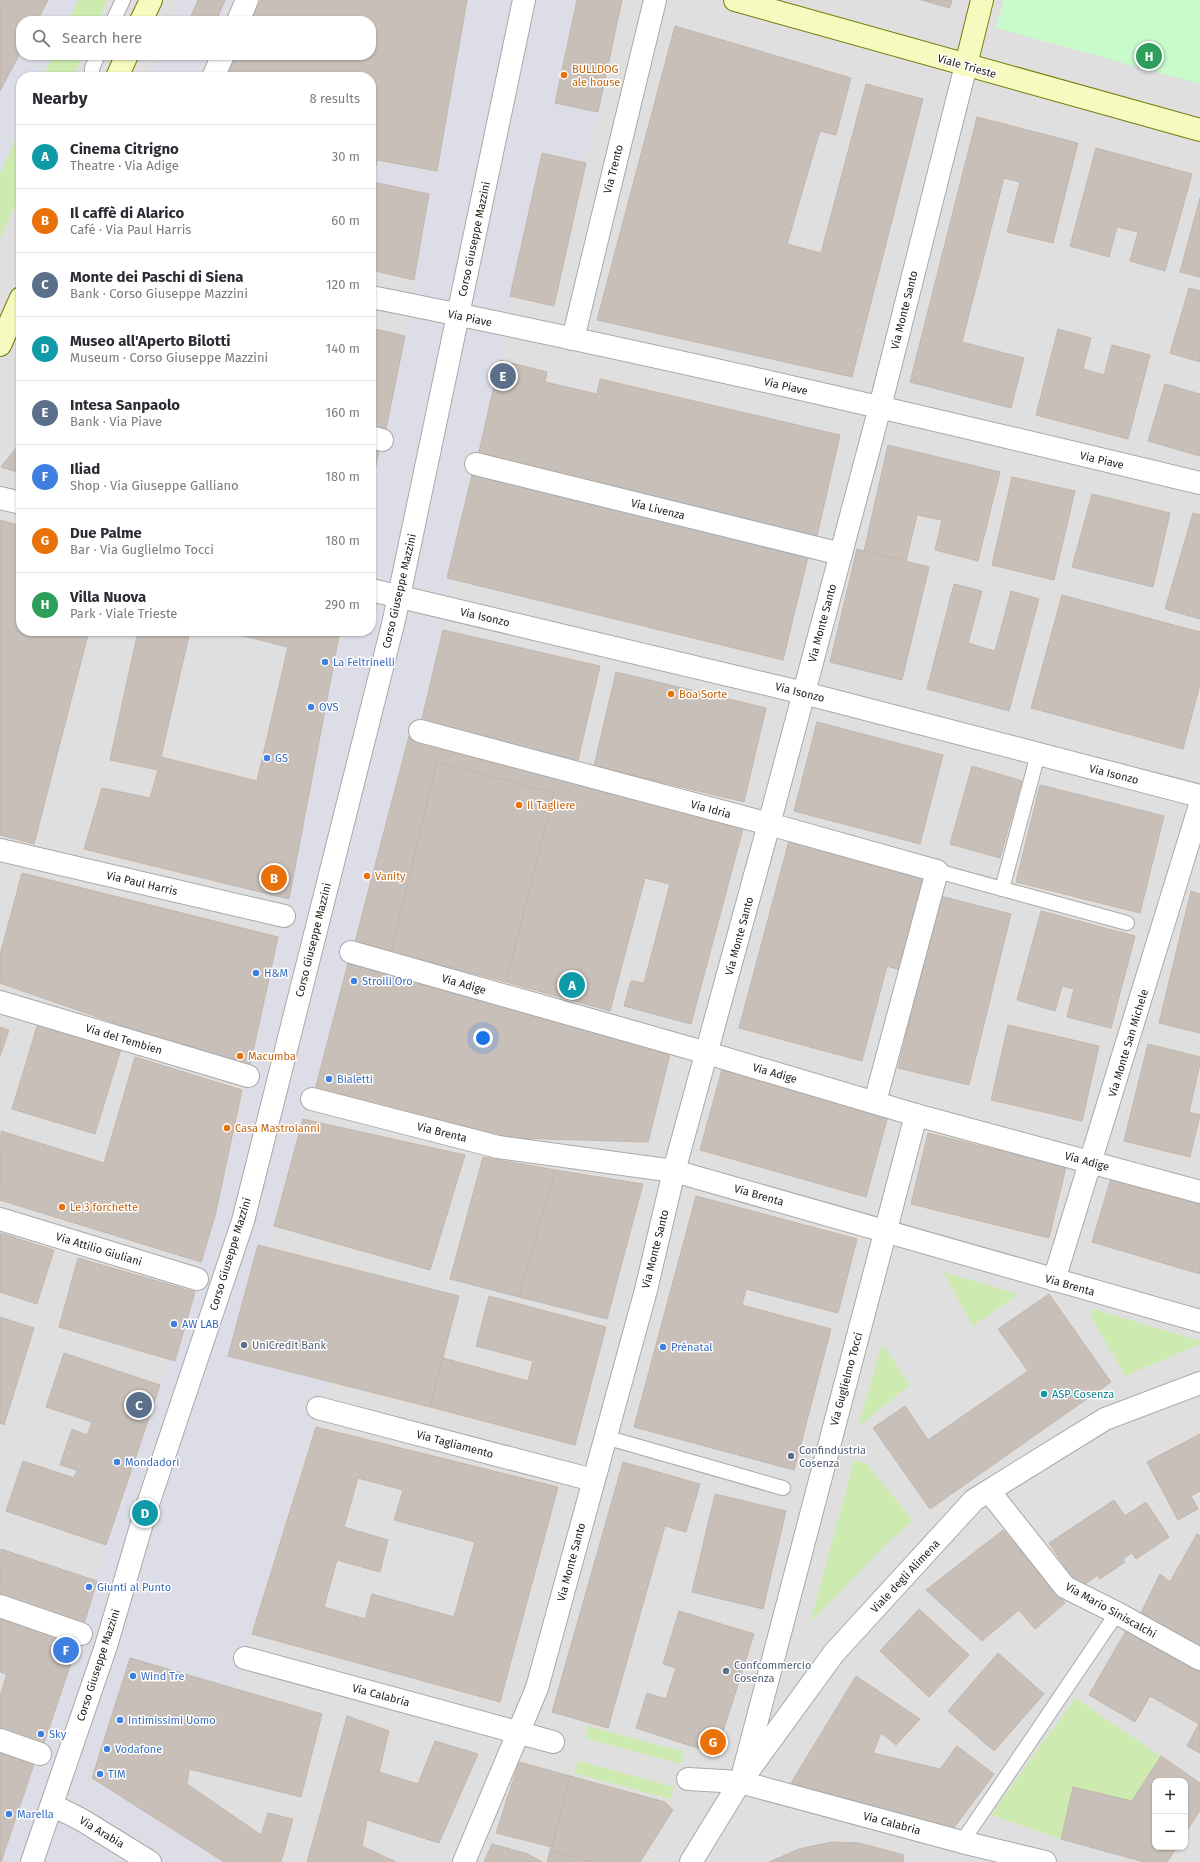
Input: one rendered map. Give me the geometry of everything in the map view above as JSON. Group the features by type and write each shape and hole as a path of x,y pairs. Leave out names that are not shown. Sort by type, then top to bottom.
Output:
{"street":[{"path":"144,16 151,0"},
{"path":"240,16 247,0"},
{"name":"Corso Giuseppe Mazzini","path":"32,1862 106,1646 144,1513 243,1221 399,597 524,0"},
{"name":"Via Trento","path":"573,338 655,0"},
{"name":"Viale Trieste","path":"735,0 1200,130"},
{"name":"Via Monte Santo","path":"464,1862 517,1732 537,1688 646,1290 674,1171 769,824 880,407 982,0"},
{"path":"119,72 125,60"},
{"path":"216,72 221,60"},
{"name":"Via Piave","path":"376,298 573,338 880,407 1200,483"},
{"path":"0,345 16,309"},
{"name":"Via Livenza","path":"476,464 840,554"},
{"path":"0,498 16,502"},
{"name":"Via Isonzo","path":"376,591 804,693 1200,796"},
{"name":"Via Idria","path":"420,731 769,824 937,871"},
{"name":"Via Monte San Michele","path":"1054,1280 1200,805"},
{"name":"Via Paul Harris","path":"0,850 284,916"},
{"path":"875,1102 937,871"},
{"name":"Via Adige","path":"351,952 707,1053 916,1115 1200,1192"},
{"name":"Via del Tembien","path":"0,1002 248,1076"},
{"name":"Via Brenta","path":"312,1099 498,1147 674,1171 1200,1321"},
{"name":"Via Guglielmo Tocci","path":"740,1782 916,1115"},
{"name":"Via Attilio Giuliani","path":"0,1219 197,1279"},
{"name":"Viale degli Alimena","path":"691,1862 740,1782 834,1653 974,1500 1106,1418 1200,1383"},
{"name":"Via Tagliamento","path":"318,1408 593,1480"},
{"name":"Via Mario Siniscalchi","path":"989,1491 1065,1587 1117,1613 1200,1659"},
{"path":"0,1606 81,1634"},
{"name":"Via Calabria","path":"245,1658 553,1742"},
{"path":"0,1740 40,1754"},
{"name":"Via Calabria","path":"688,1779 740,1782 962,1842 1044,1862"},
{"name":"Via Arabia","path":"52,1804 82,1820 150,1862"}],"lane":[{"path":"115,16 123,0"},
{"path":"92,72 96,60"},
{"path":"1002,889 1038,754"},
{"name":"Via Idria","path":"937,871 1127,924"},
{"path":"605,1437 783,1488"},
{"path":"962,1842 1117,1613"}],"shaded area":[{"path":"0,0 1200,0 1200,1862 0,1862"},
{"path":"48,0 78,0 70,16 40,16"},
{"path":"179,0 231,0 224,16 172,16"},
{"path":"467,0 577,0 555,103 598,112 586,163 542,153 510,296 500,360 478,456 443,630 418,738 409,736 315,1090 303,1119 268,1248 258,1245 228,1356 326,1381 236,1689 130,1658 92,1778 224,1862 1,1862 34,1764 43,1746 78,1642 97,1582 94,1580 169,1359 175,1361 195,1292 201,1262 215,1216 248,1076 278,937 289,899 339,636 376,636 376,466 384,429 386,429 405,336 429,194 376,183 377,160 437,171"},
{"path":"16,60 51,60 45,72 16,72 16,138 0,173 0,91"},
{"path":"153,60 206,60 200,72 148,72"}],"green space":[{"path":"78,0 107,0 100,16 70,16"},
{"path":"1004,0 1200,0 1200,84 996,28"},
{"path":"51,60 81,60 75,72 45,72"},
{"path":"16,138 16,203 0,239 0,173"},
{"path":"943,1272 1018,1294 973,1326"},
{"path":"1093,1309 1200,1341 1200,1344 1125,1376 1090,1315"},
{"path":"882,1344 910,1385 858,1427"},
{"path":"854,1461 866,1463 913,1521 887,1543 810,1623"},
{"path":"1075,1698 1161,1756 1132,1801 1073,1787 1061,1839 991,1815"},
{"path":"588,1726 684,1752 680,1764 585,1738"},
{"path":"578,1761 674,1787 671,1799 574,1773"}],"building":[{"path":"0,0 48,0 40,16 16,16 16,60 0,91"},
{"path":"198,0 225,0 218,16 191,16"},
{"path":"261,0 467,0 437,171 377,160 376,166 376,72 228,72 234,60 376,60 376,16 253,16"},
{"path":"577,0 622,0 598,112 555,103"},
{"path":"921,0 952,0 950,8"},
{"path":"675,26 851,78 836,135 820,131 787,244 821,253 866,84 923,99 852,377 597,320"},
{"path":"977,117 1078,143 1053,243 1007,232 1020,182 1004,178 962,342 1024,358 1011,408 910,382"},
{"path":"1096,148 1192,174 1165,271 1130,261 1138,232 1117,227 1109,257 1070,246"},
{"path":"542,153 586,163 554,306 510,296"},
{"path":"376,183 429,194 414,280 376,271"},
{"path":"1200,198 1200,277 1180,272"},
{"path":"1189,288 1200,291 1200,362 1170,353"},
{"path":"376,329 405,336 386,429 376,427"},
{"path":"1058,329 1091,338 1083,369 1104,375 1112,345 1150,355 1128,439 1036,415"},
{"path":"500,360 547,372 545,382 597,394 600,379 840,435 817,536 478,456"},
{"path":"1165,384 1200,394 1200,456 1148,441"},
{"path":"888,445 1000,472 978,561 935,550 942,520 917,515 906,561 864,551"},
{"path":"16,448 16,472 1,467"},
{"path":"376,450 379,451 376,465"},
{"path":"473,471 809,553 783,660 447,578"},
{"path":"1012,477 1075,491 1054,580 992,565"},
{"path":"1092,494 1170,513 1153,587 1072,567"},
{"path":"1193,513 1200,515 1200,619 1165,609"},
{"path":"0,520 16,525 16,636 88,636 34,844 0,835"},
{"path":"857,549 929,567 902,680 830,662"},
{"path":"954,584 982,591 968,643 995,651 1011,591 1039,599 1009,711 927,689"},
{"path":"1062,595 1200,632 1200,684 1183,749 1031,708"},
{"path":"443,630 600,666 578,760 421,723"},
{"path":"137,636 189,636 161,757 257,781 288,647 243,636 339,636 289,899 84,849 102,788 150,798 158,770 110,760"},
{"path":"616,672 766,708 744,802 594,766"},
{"path":"817,722 943,755 920,844 794,811"},
{"path":"409,736 744,825 691,1024 624,1006 631,981 644,983 670,884 645,878 610,1011 506,982 554,793 437,762 391,952 355,942"},
{"path":"437,762 554,793 506,982 391,952"},
{"path":"972,766 1022,781 1000,858 950,844"},
{"path":"1040,785 1164,816 1140,913 1016,882"},
{"path":"790,837 925,873 900,970 887,966 862,1061 739,1028"},
{"path":"22,873 278,937 249,1070 0,983 0,955"},
{"path":"1191,891 1200,894 1200,1033 1159,1023"},
{"path":"940,896 1011,914 969,1085 898,1068"},
{"path":"1041,911 1135,936 1111,1028 1067,1017 1074,989 1062,986 1055,1011 1017,1000"},
{"path":"348,963 670,1054 648,1142 514,1138 315,1090"},
{"path":"38,1023 121,1049 95,1134 12,1109"},
{"path":"1008,1025 1099,1046 1082,1121 991,1100"},
{"path":"0,1027 9,1030 0,1056"},
{"path":"1148,1044 1200,1057 1200,1064 1189,1112 1200,1115 1190,1157 1124,1141"},
{"path":"135,1057 242,1090 215,1216 201,1262 0,1200 1,1131 104,1163"},
{"path":"722,1069 888,1116 866,1197 700,1150"},
{"path":"303,1119 465,1155 430,1270 274,1226"},
{"path":"928,1133 1066,1167 1049,1238 911,1204"},
{"path":"483,1157 555,1170 519,1297 450,1279"},
{"path":"555,1170 643,1184 607,1319 519,1297"},
{"path":"1111,1178 1200,1204 1200,1274 1092,1242"},
{"path":"696,1196 857,1239 838,1313 746,1289 742,1305 831,1329 794,1470 634,1427"},
{"path":"0,1233 54,1250 37,1304 0,1292"},
{"path":"258,1245 459,1296 430,1407 228,1356"},
{"path":"78,1258 195,1292 175,1361 59,1327"},
{"name":"ASP Cosenza","path":"1049,1294 1111,1382 930,1509 873,1428 905,1406 928,1440 1028,1371 998,1329"},
{"path":"489,1296 606,1327 575,1445 430,1407 443,1358 528,1381 533,1361 476,1346"},
{"path":"0,1317 34,1328 4,1425 0,1423"},
{"path":"64,1353 160,1385 106,1545 6,1511 23,1461 74,1478 77,1470 60,1465 72,1429 87,1435 92,1422 46,1407"},
{"path":"316,1427 558,1487 500,1702 252,1634","holes":["358,1478 403,1490 394,1520 475,1542 454,1617 372,1594 365,1619 324,1607 337,1560 380,1572 388,1540 344,1527"]},
{"path":"1200,1434 1200,1491 1191,1496 1198,1509 1178,1520 1147,1462"},
{"path":"623,1462 700,1484 686,1532 665,1526 608,1728 552,1712"},
{"path":"715,1494 786,1511 763,1609 692,1592"},
{"path":"1114,1500 1125,1516 1146,1502 1169,1537 1136,1559 1132,1553 1123,1559 1125,1562 1100,1579 1098,1575 1079,1588 1049,1543"},
{"path":"1003,1530 1065,1603 1035,1629 1019,1610 982,1641 926,1590"},
{"path":"1197,1534 1200,1536 1200,1647 1141,1613 1160,1574 1170,1582"},
{"path":"1,1549 97,1581 84,1624 0,1597"},
{"path":"919,1609 969,1655 929,1697 880,1651"},
{"path":"679,1611 754,1634 716,1754 636,1728 647,1693 666,1699 676,1668 663,1664"},
{"path":"0,1616 78,1642 43,1746 0,1732 0,1696 7,1674 0,1672"},
{"path":"1127,1629 1200,1671 1200,1753 1187,1746 1199,1724 1150,1696 1135,1722 1089,1695"},
{"path":"998,1653 1044,1694 994,1751 948,1711"},
{"path":"130,1658 322,1714 301,1797 189,1769 187,1784 261,1835 268,1813 293,1819 281,1862 224,1862 92,1778"},
{"path":"856,1676 920,1719 896,1745 881,1733 873,1753 940,1769 957,1746 994,1774 953,1829 791,1783"},
{"path":"347,1716 389,1731 379,1772 418,1784 435,1741 478,1754 439,1843 367,1820 362,1846 396,1862 307,1862"},
{"path":"0,1753 34,1764 1,1862 0,1862"},
{"path":"1161,1756 1200,1783 1200,1810 1188,1829 1188,1778 1152,1778 1152,1850 1175,1850 1167,1862 1144,1862 1061,1839 1073,1787 1132,1801"},
{"path":"519,1762 570,1776 552,1847 496,1833"},
{"path":"570,1776 665,1802 673,1810 640,1862 593,1862 550,1850"},
{"path":"832,1842 859,1843 904,1855 903,1862 769,1862 799,1849"},
{"path":"492,1844 528,1854 542,1862 484,1862"},
{"path":"550,1850 593,1862 547,1862"}],"place":[{"name":"Villa Nuova","path":"1149,56"},
{"name":"BULLDOG ale house","path":"564,75"},
{"name":"Intesa Sanpaolo","path":"503,376"},
{"name":"La Feltrinelli","path":"325,662"},
{"name":"Boa Sorte","path":"671,694"},
{"name":"OVS","path":"311,707"},
{"name":"GS","path":"267,758"},
{"name":"Il Tagliere","path":"519,805"},
{"name":"Vanity","path":"367,876"},
{"name":"Il caffè di Alarico","path":"274,878"},
{"name":"H&M","path":"256,973"},
{"name":"Stroili Oro","path":"354,981"},
{"name":"Cinema Citrigno","path":"572,985"},
{"name":"Macumba","path":"240,1056"},
{"name":"Bialetti","path":"329,1079"},
{"name":"Casa Mastroianni","path":"227,1128"},
{"name":"Le 3 forchette","path":"62,1207"},
{"name":"AW LAB","path":"174,1324"},
{"name":"UniCredit Bank","path":"244,1345"},
{"name":"Prénatal","path":"663,1347"},
{"name":"ASP Cosenza","path":"1044,1394"},
{"name":"Monte dei Paschi di Siena","path":"139,1405"},
{"name":"Confindustria Cosenza","path":"791,1456"},
{"name":"Mondadori","path":"117,1462"},
{"name":"Museo all'Aperto Bilotti","path":"145,1513"},
{"name":"Giunti al Punto","path":"89,1587"},
{"name":"Iliad","path":"66,1650"},
{"name":"Confcommercio Cosenza","path":"726,1671"},
{"name":"Wind Tre","path":"133,1676"},
{"name":"Intimissimi Uomo","path":"120,1720"},
{"name":"Sky","path":"41,1734"},
{"name":"Due Palme","path":"713,1742"},
{"name":"Vodafone","path":"107,1749"},
{"name":"TIM","path":"100,1774"},
{"name":"Marella","path":"9,1814"}]}
